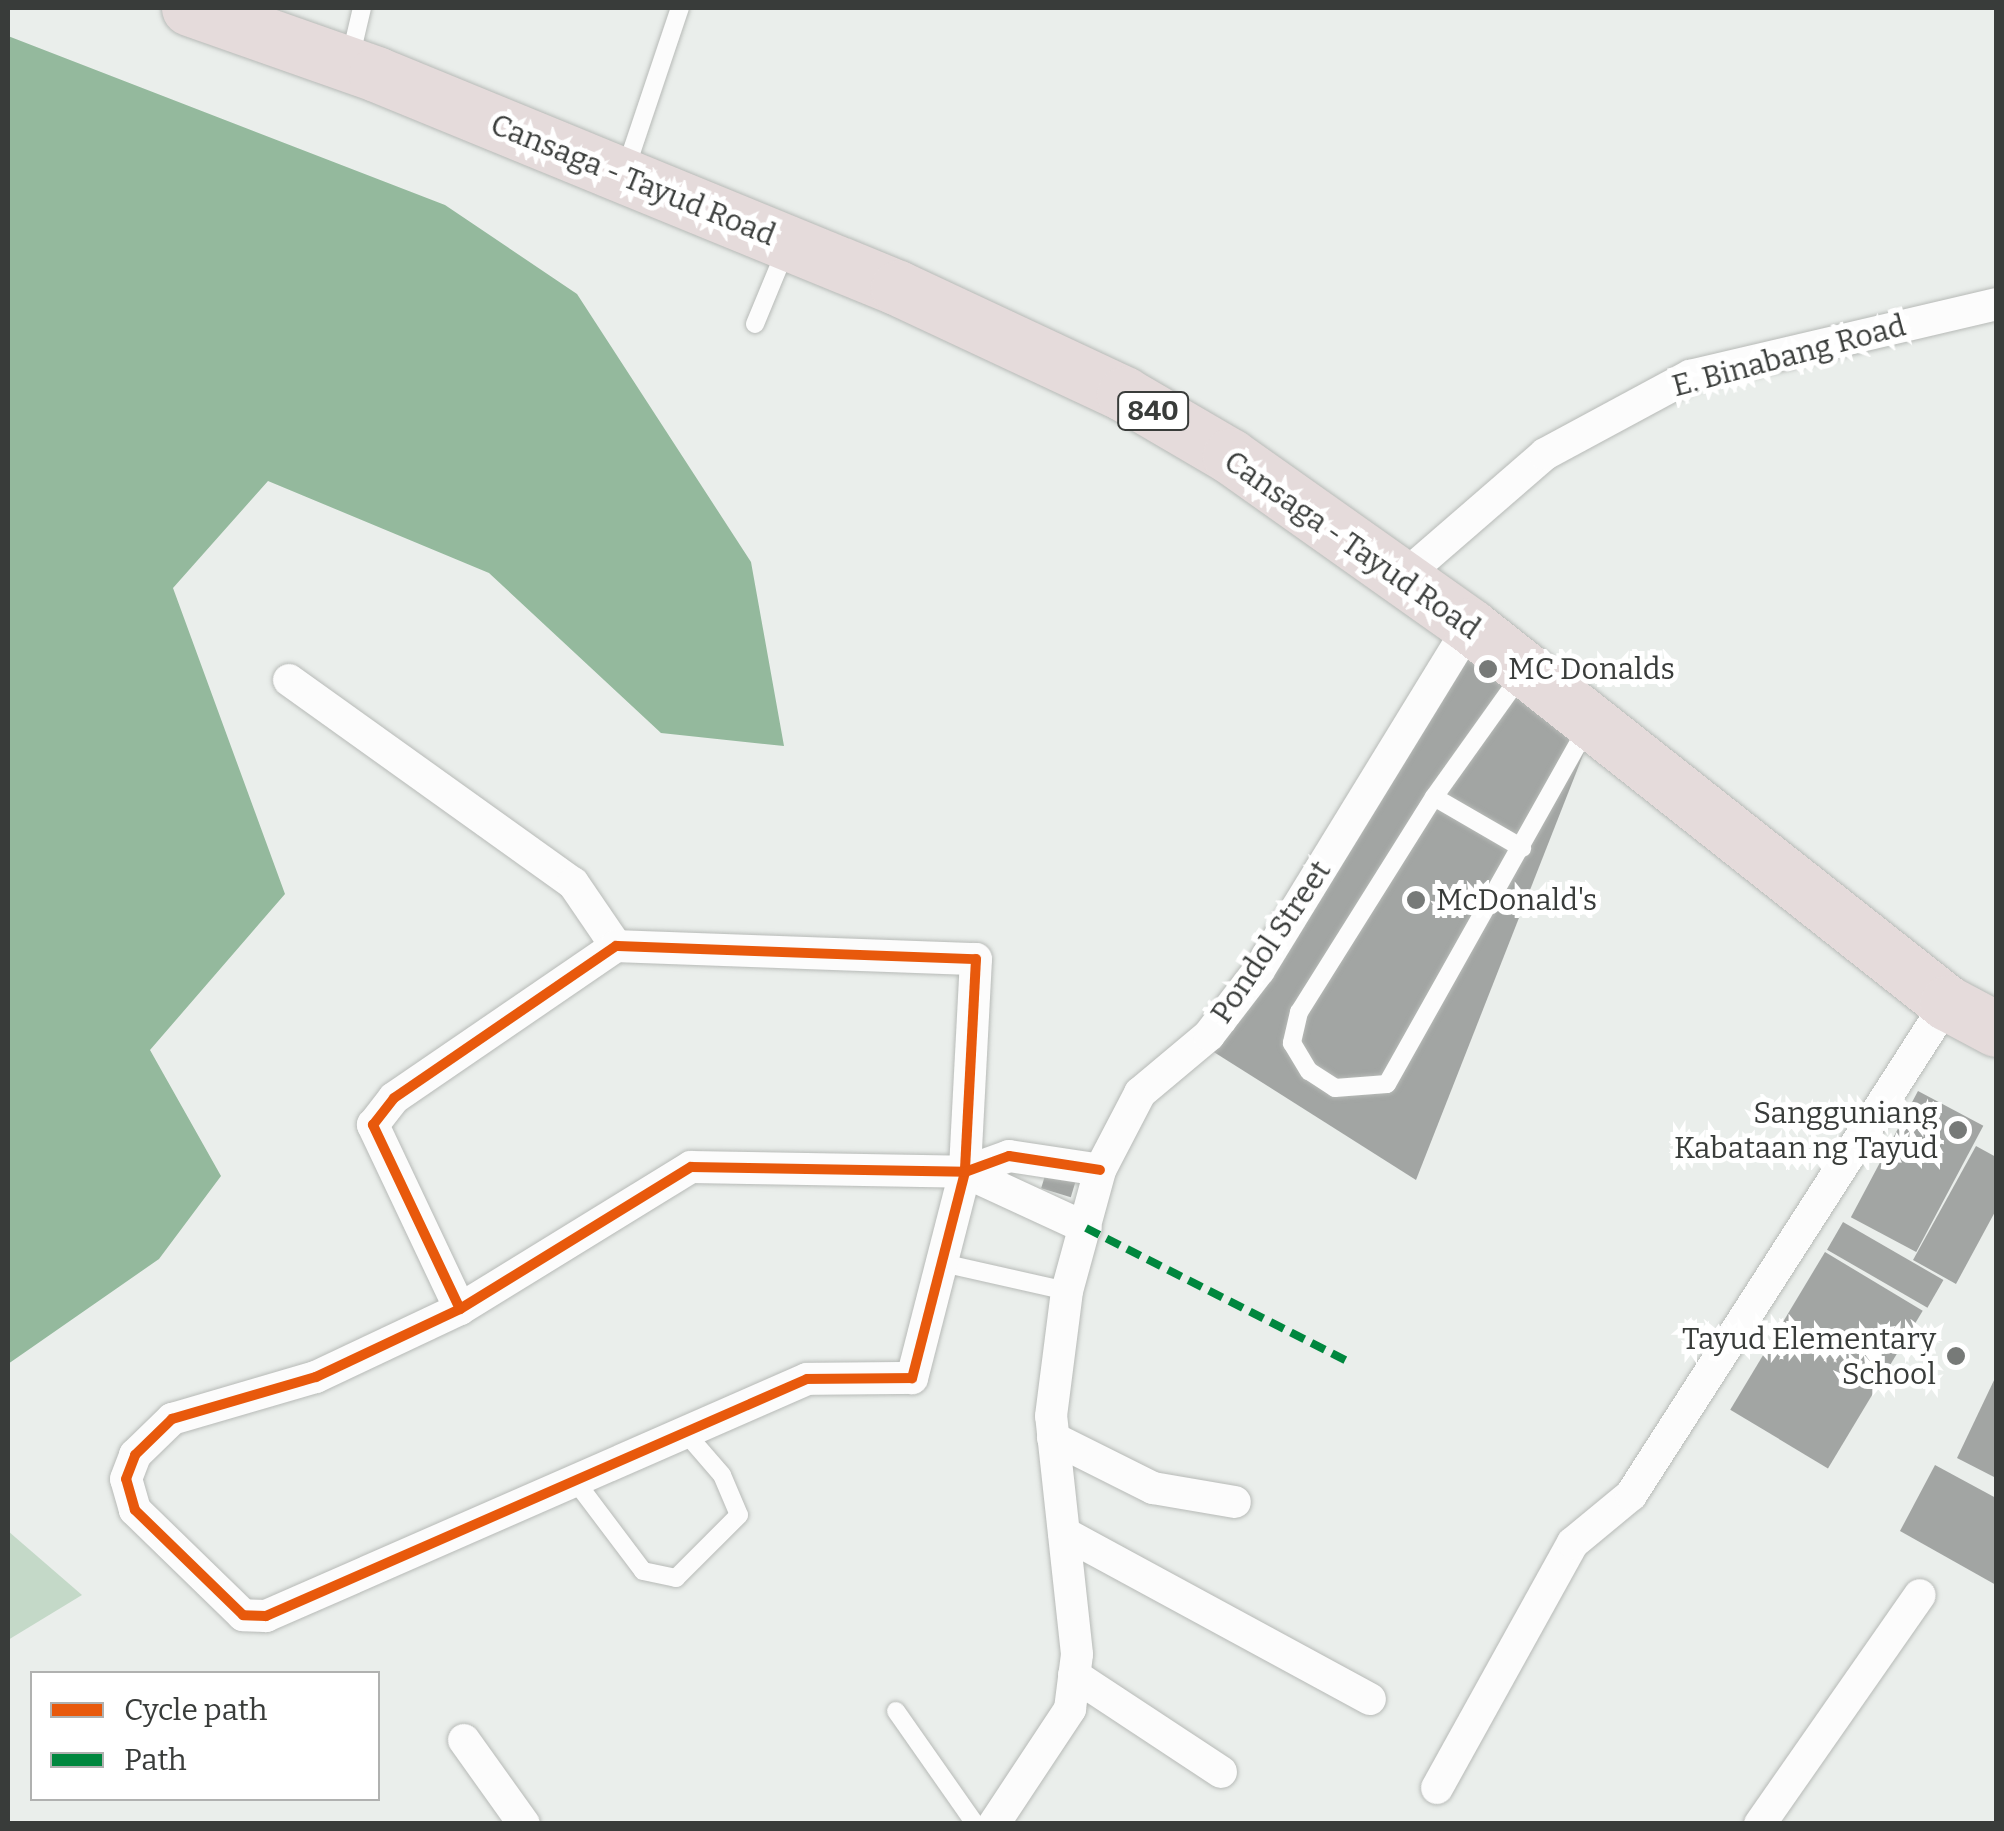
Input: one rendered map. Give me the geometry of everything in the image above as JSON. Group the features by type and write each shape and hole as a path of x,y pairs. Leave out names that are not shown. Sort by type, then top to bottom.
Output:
{"highway":[{"name":"Cansaga - Tayud Road","path":"188,8 349,64 788,244 1124,394 1230,456 1470,626 1947,1003 1996,1028"}],"street":[{"name":"E. Binabang Road","path":"1402,578 1544,454 1690,376 1996,304"},
{"name":"Pondol Street","path":"994,1824 1070,1709 1074,1675 1054,1438 1067,1290 1100,1170 1140,1093 1209,1035 1259,970 1470,626"},
{"path":"289,680 573,884 616,946"},
{"path":"460,1309 372,1124 394,1098 616,946 976,960 965,1172 938,1262 912,1378 807,1379 572,1478 266,1616 243,1615 134,1510 126,1479 135,1455 172,1419 316,1378 460,1309 690,1167 965,1172 1010,1156 1100,1170"},
{"path":"1437,1788 1573,1543 1631,1495 1947,1003"},
{"path":"965,1172 1086,1228"},
{"path":"1054,1438 1153,1488 1235,1502"},
{"path":"1064,1533 1370,1700"},
{"path":"1760,1824 1920,1595"},
{"path":"1074,1675 1221,1772"},
{"path":"464,1740 524,1824"}],"lane":[{"path":"349,64 362,8"},
{"path":"623,176 680,8"},
{"path":"755,324 788,244"},
{"path":"1524,671 1434,797 1299,1012 1292,1043 1308,1071 1335,1088 1387,1084 1590,722"},
{"path":"1434,797 1522,848"},
{"path":"938,1262 1067,1290"},
{"path":"572,1478 643,1571 676,1578 738,1515 722,1475 683,1430"},
{"path":"896,1711 975,1824"}],"shaded area":[{"path":"8,36 445,205 577,294 751,562 784,746 661,733 489,573 268,481 173,588 285,894 150,1050 221,1176 159,1259 8,1364"},
{"path":"8,1531 82,1595 8,1640"}],"building":[{"name":"McDonald's","path":"1467,649 1585,750 1416,1180 1209,1049"},
{"path":"1918,1091 1983,1126 1916,1252 1851,1217"},
{"path":"1976,1146 1996,1157 1996,1210 1956,1284 1913,1260"},
{"path":"1047,1169 1077,1178 1071,1197 1041,1188"},
{"path":"1843,1222 1943,1280 1927,1308 1827,1250"},
{"path":"1825,1252 1923,1311 1828,1468 1730,1410"},
{"path":"1996,1376 1996,1478 1957,1458"},
{"path":"1935,1465 1996,1498 1996,1585 1900,1531"}],"marked path":[{"path":"1086,1228 1345,1360"}],"cycle path":[{"path":"460,1309 373,1125 394,1098 616,946 976,959 965,1172 912,1378 807,1379 266,1616 243,1615 135,1510 126,1479 135,1455 172,1419 316,1377 460,1309 691,1167 965,1172 1009,1156 1100,1170"}],"place":[{"name":"MC Donalds","path":"1488,669"},
{"name":"McDonald's","path":"1416,900"},
{"name":"Sangguniang Kabataan ng Tayud","path":"1958,1130"},
{"name":"Tayud Elementary School","path":"1956,1356"}]}
